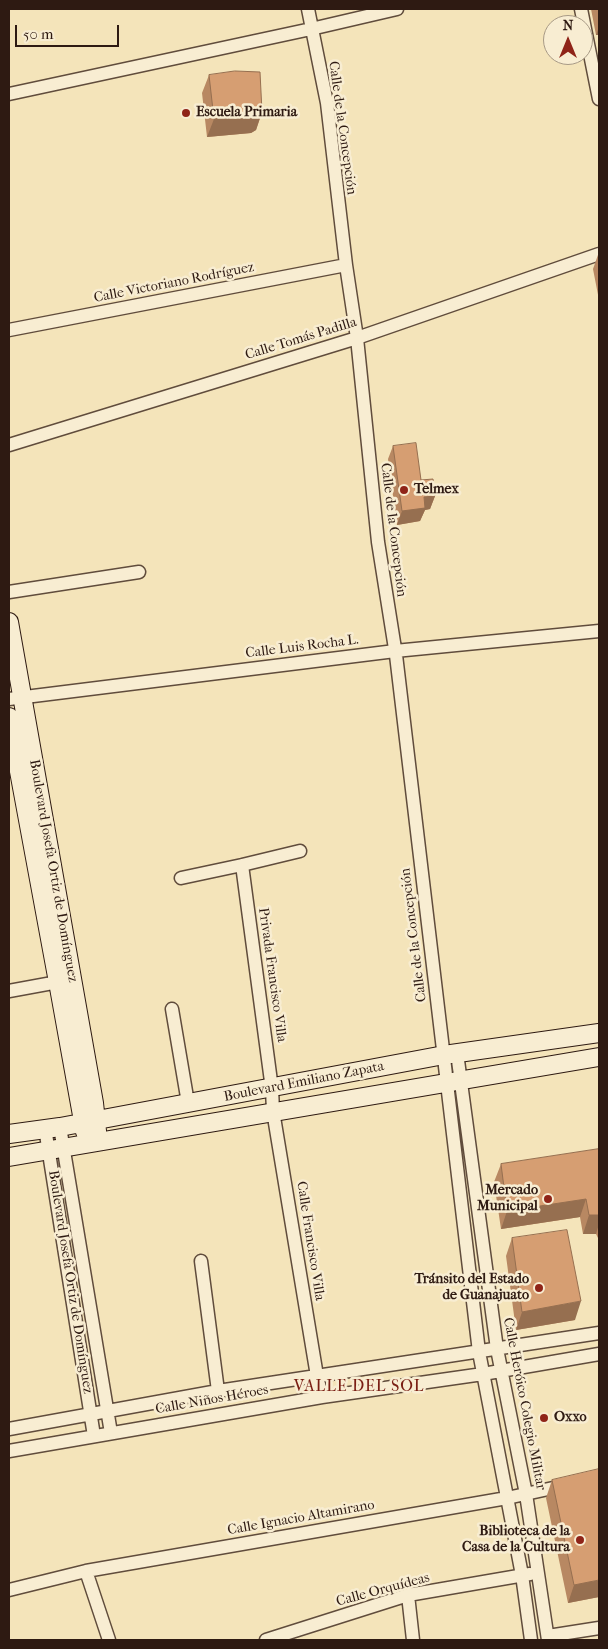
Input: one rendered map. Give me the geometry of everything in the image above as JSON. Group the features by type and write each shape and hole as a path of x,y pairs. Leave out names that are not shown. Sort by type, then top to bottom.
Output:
{"street":[{"name":"Calle de la Concepción","path":"308,9 327,103 346,264 357,338 378,542 451,1054"},
{"path":"9,94 398,9"},
{"path":"581,9 599,99"},
{"name":"Calle Tomás Padilla","path":"9,445 357,338 599,254"},
{"name":"Calle Victoriano Rodríguez","path":"9,330 346,264"},
{"path":"9,592 139,572"},
{"name":"Boulevard Josefa Ortiz de Domínguez","path":"9,622 15,699 94,1103 89,1121"},
{"name":"Calle Luis Rocha L.","path":"15,699 395,651 599,631"},
{"name":"Boulevard Josefa Ortiz de Domínguez","path":"9,717 58,982 89,1121"},
{"path":"181,878 242,866 300,851"},
{"name":"Privada Francisco Villa","path":"242,866 272,1088"},
{"path":"9,991 58,982"},
{"path":"172,1009 188,1103"},
{"name":"Boulevard Emiliano Zapata","path":"9,1134 52,1128 451,1054 599,1033"},
{"name":"Calle Heróico Colegio Militar","path":"451,1054 482,1374 522,1575 531,1640"},
{"name":"Boulevard Emiliano Zapata","path":"9,1157 599,1057"},
{"name":"Calle Heróico Colegio Militar","path":"454,1081 497,1349 526,1494 548,1638"},
{"name":"Calle Francisco Villa","path":"272,1088 273,1111 322,1397"},
{"path":"89,1121 93,1143"},
{"name":"Boulevard Josefa Ortiz de Domínguez","path":"52,1128 111,1433"},
{"name":"Boulevard Josefa Ortiz de Domínguez","path":"56,1149 94,1436"},
{"path":"200,1261 218,1391"},
{"name":"Calle Niños Héroes","path":"9,1429 218,1391 599,1333"},
{"name":"Calle Niños Héroes","path":"9,1451 322,1397 482,1374 599,1354"},
{"name":"Calle Ignacio Altamirano","path":"9,1590 86,1571 507,1498 599,1478"},
{"path":"86,1571 109,1640"},
{"name":"Calle Orquídeas","path":"266,1640 408,1595 539,1572"},
{"path":"408,1595 413,1640"},
{"path":"548,1638 599,1628"}],"building":[{"path":"235,71 260,72 262,112 214,119 209,75"},
{"path":"416,443 421,480 433,479 435,496 424,497 425,508 402,511 393,446"},
{"path":"599,1149 599,1215 589,1215 586,1199 507,1211 501,1164"},
{"name":"Tránsito del Estado de Guanajuato","path":"567,1230 581,1301 522,1312 512,1238"},
{"path":"599,1469 599,1580 574,1585 552,1480"}],"place":[{"name":"Escuela Primaria","path":"186,113"},
{"name":"Telmex","path":"404,490"},
{"name":"Mercado Municipal","path":"548,1199"},
{"name":"Tránsito del Estado de Guanajuato","path":"539,1288"},
{"name":"Oxxo","path":"544,1418"},
{"name":"Biblioteca de la Casa de la Cultura","path":"580,1540"}],"district":[{"name":"VALLE DEL SOL","path":"359,1387"}]}
